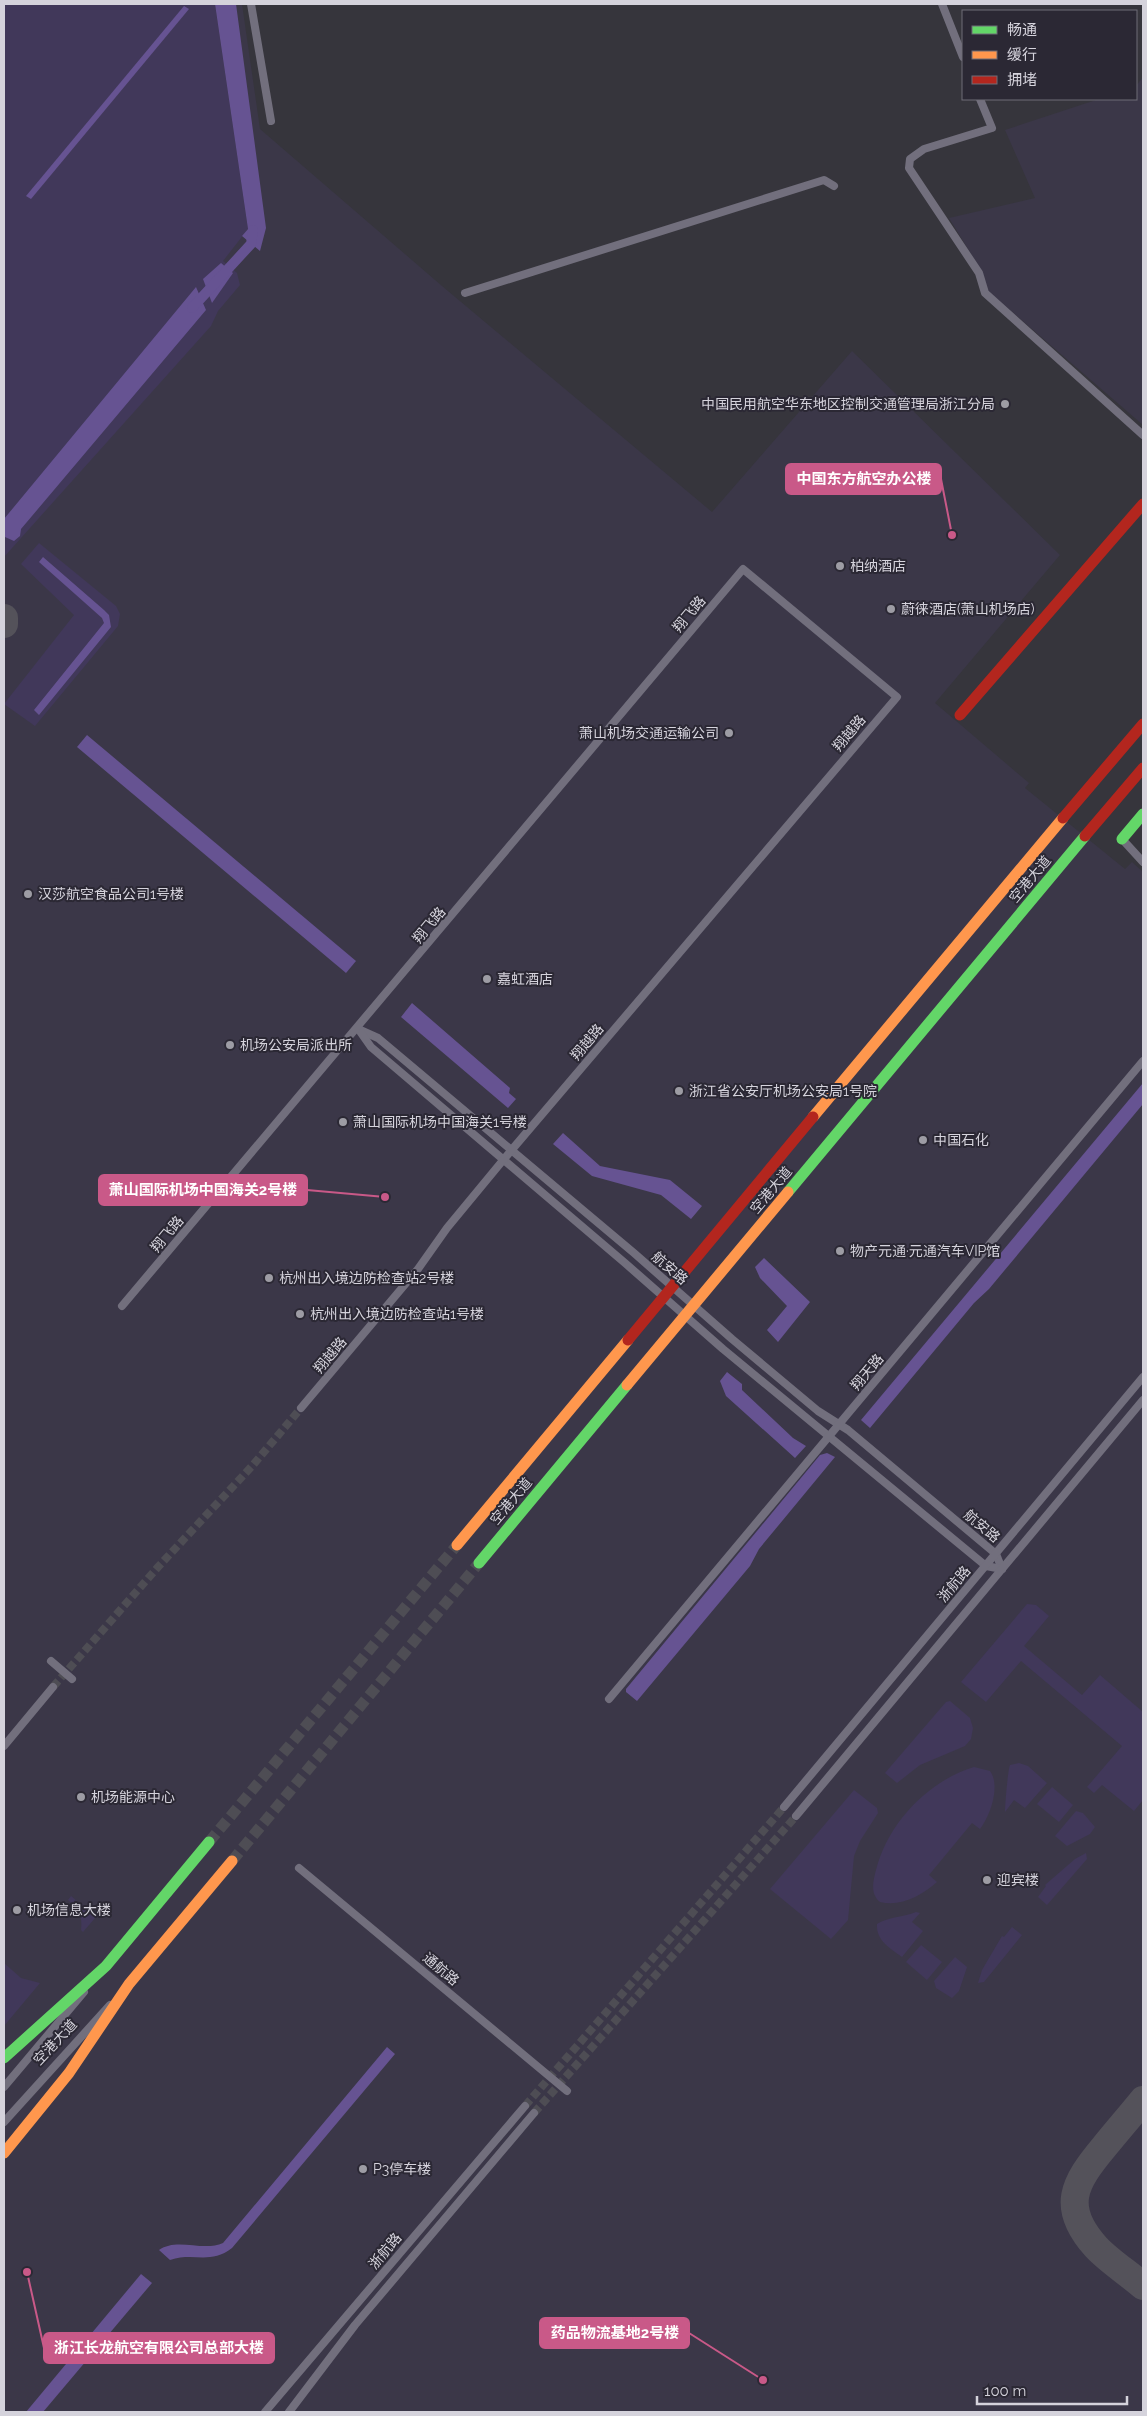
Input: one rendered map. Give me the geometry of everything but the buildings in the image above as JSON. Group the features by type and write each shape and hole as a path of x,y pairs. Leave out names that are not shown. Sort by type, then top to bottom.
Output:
{"main road":[{"path":"960,715 1143,504"},
{"name":"空港大道","path":"457,1545 1143,724"},
{"name":"空港大道","path":"479,1563 1143,768"},
{"path":"1122,839 1143,814"},
{"name":"空港大道","path":"4,2058 106,1966 209,1842"},
{"name":"空港大道","path":"4,2153 47,2102 129,1984 232,1861"}],"street":[{"path":"251,4 271,120"},
{"path":"942,4 962,54"},
{"path":"980,100 992,128 924,149 910,158 909,168 978,273 985,293 1143,435"},
{"path":"465,293 824,180 834,186"},
{"name":"翔飞路","path":"122,1306 358,1029 744,569 897,696"},
{"name":"翔越路","path":"302,1408 418,1269 447,1228 511,1150 897,696"},
{"path":"1122,839 1143,862"},
{"name":"航安路","path":"358,1029 378,1038 818,1411 839,1424 996,1554 1002,1569"},
{"name":"航安路","path":"358,1029 371,1047 829,1437 986,1566 1002,1569"},
{"name":"翔天路","path":"609,1699 1143,1061"},
{"name":"浙航路","path":"784,1807 1143,1377"},
{"name":"浙航路","path":"796,1816 1143,1400"},
{"path":"51,1661 72,1679"},
{"path":"4,1746 53,1687"},
{"name":"通航路","path":"298,1868 567,2091"},
{"name":"空港大道","path":"4,2087 106,1966"},
{"name":"空港大道","path":"4,2122 129,1984"},
{"name":"浙航路","path":"265,2412 525,2106"},
{"name":"浙航路","path":"289,2412 355,2325 534,2113"}],"shaded area":[{"path":"4,4 242,4 260,129 442,286 712,512 852,351 1060,555 935,703 1029,783 1025,788 1125,869 1132,862 1143,872 1143,2412 4,2412"},
{"path":"4,4 215,4 248,229 223,261 237,273 240,285 218,311 211,326 4,557"},
{"path":"215,4 236,4 266,228 260,251 242,236 248,229"},
{"path":"184,6 189,9 31,199 26,196"},
{"path":"1143,77 1143,425 988,291 982,272 949,218 1035,198 1005,130 1096,100 1137,100 1137,85"},
{"path":"221,263 233,273 212,303 203,279"},
{"path":"196,287 206,310 21,529 20,536 14,541 5,537 4,519"},
{"path":"39,543 116,606 120,614 118,626 35,726 4,704 74,615 21,564"},
{"path":"43,557 109,615 111,627 39,715 34,710 104,623 102,618 39,562"},
{"path":"87,735 356,961 346,973 77,747"},
{"path":"412,1003 510,1088 509,1093 516,1099 508,1108 401,1017"},
{"path":"1143,1083 1143,1104 870,1428 861,1420"},
{"path":"563,1133 600,1166 670,1180 702,1206 691,1219 661,1195 592,1176 553,1144"},
{"path":"764,1258 810,1302 778,1342 767,1330 787,1306 760,1278 755,1267"},
{"path":"727,1372 742,1384 742,1390 793,1438 806,1446 795,1458 726,1396 720,1381"},
{"path":"827,1453 835,1457 759,1549 750,1566 637,1701 626,1692 626,1689 820,1455"},
{"path":"1027,1604 1036,1605 1049,1616 1024,1646 1082,1695 1100,1675 1143,1712 1143,1800 1134,1811 1102,1785 1094,1793 1087,1787 1122,1746 1021,1661 986,1702 961,1682"},
{"path":"950,1701 970,1718 973,1728 971,1739 965,1746 920,1765 897,1783 885,1773 946,1702"},
{"path":"1019,1763 1028,1766 1047,1783 1025,1808 1014,1800 1005,1812 1010,1765"},
{"path":"974,1767 990,1771 994,1785 993,1801 980,1829 972,1823 929,1875 937,1882 931,1887 903,1902 880,1902 874,1891 875,1874 882,1853 900,1820 926,1793 941,1782"},
{"path":"1052,1787 1073,1805 1059,1822 1037,1804"},
{"path":"854,1790 877,1808 878,1813 860,1841 854,1856 848,1920 831,1939 770,1889"},
{"path":"1076,1811 1083,1813 1095,1827 1090,1834 1067,1846 1055,1836"},
{"path":"1086,1853 1087,1859 1047,1905 1038,1897 1045,1885 1075,1859"},
{"path":"71,1896 96,1917 83,1932 81,1930 79,1913 68,1900"},
{"path":"916,1912 920,1913 912,1922 923,1931 902,1957 881,1940 877,1924"},
{"path":"1012,1927 1022,1935 984,1982 978,1983 982,1970 1002,1936 1004,1937"},
{"path":"921,1945 942,1962 927,1980 906,1962"},
{"path":"955,1957 967,1967 959,1991 952,1998 936,1988 934,1981"},
{"path":"4,1963 21,1978 40,1983 4,2026"},
{"path":"387,2047 395,2054 232,2248 216,2256 187,2257 170,2260 159,2250 166,2246 182,2244 207,2246 223,2243"},
{"path":"141,2274 152,2283 43,2412 26,2412"}],"waterway":[{"path":"192,308 251,244 253,230"}],"taxiway":[{"path":"4,618 4,624"},
{"path":"1143,2100 1085,2172 1075,2196 1078,2220 1085,2233 1096,2247 1143,2286"}],"tunnel":[{"path":"53,1687 158,1567 253,1465 301,1408"},
{"path":"209,1842 457,1545"},
{"path":"232,1861 479,1563"},
{"path":"525,2106 784,1807"},
{"path":"534,2113 796,1816"}],"traffic: fast":[{"path":"1122,839 1143,814"},
{"path":"788,1192 1085,836"},
{"path":"479,1563 627,1385"},
{"path":"4,2058 106,1966 209,1842"}],"traffic: slow":[{"path":"813,1117 1063,818"},
{"path":"627,1385 788,1192"},
{"path":"457,1545 628,1340"},
{"path":"4,2153 69,2073 129,1984 232,1861"}],"traffic: jam":[{"path":"960,715 1143,504"},
{"path":"1063,818 1143,724"},
{"path":"1085,836 1143,768"},
{"path":"628,1340 813,1117"}],"place":[{"name":"中国民用航空华东地区控制交通管理局浙江分局","path":"1005,404"},
{"name":"中国东方航空办公楼","path":"952,535"},
{"name":"柏纳酒店","path":"840,566"},
{"name":"蔚徕酒店(萧山机场店)","path":"891,609"},
{"name":"萧山机场交通运输公司","path":"729,733"},
{"name":"汉莎航空食品公司1号楼","path":"28,894"},
{"name":"嘉虹酒店","path":"487,979"},
{"name":"机场公安局派出所","path":"230,1045"},
{"name":"浙江省公安厅机场公安局1号院","path":"679,1091"},
{"name":"萧山国际机场中国海关1号楼","path":"343,1122"},
{"name":"中国石化","path":"923,1140"},
{"name":"萧山国际机场中国海关2号楼","path":"385,1197"},
{"name":"物产元通·元通汽车VIP馆","path":"840,1251"},
{"name":"杭州出入境边防检查站2号楼","path":"269,1278"},
{"name":"杭州出入境边防检查站1号楼","path":"300,1314"},
{"name":"机场能源中心","path":"81,1797"},
{"name":"迎宾楼","path":"987,1880"},
{"name":"机场信息大楼","path":"17,1910"},
{"name":"P3停车楼","path":"363,2169"},
{"name":"浙江长龙航空有限公司总部大楼","path":"27,2272"},
{"name":"药品物流基地2号楼","path":"763,2380"}]}
